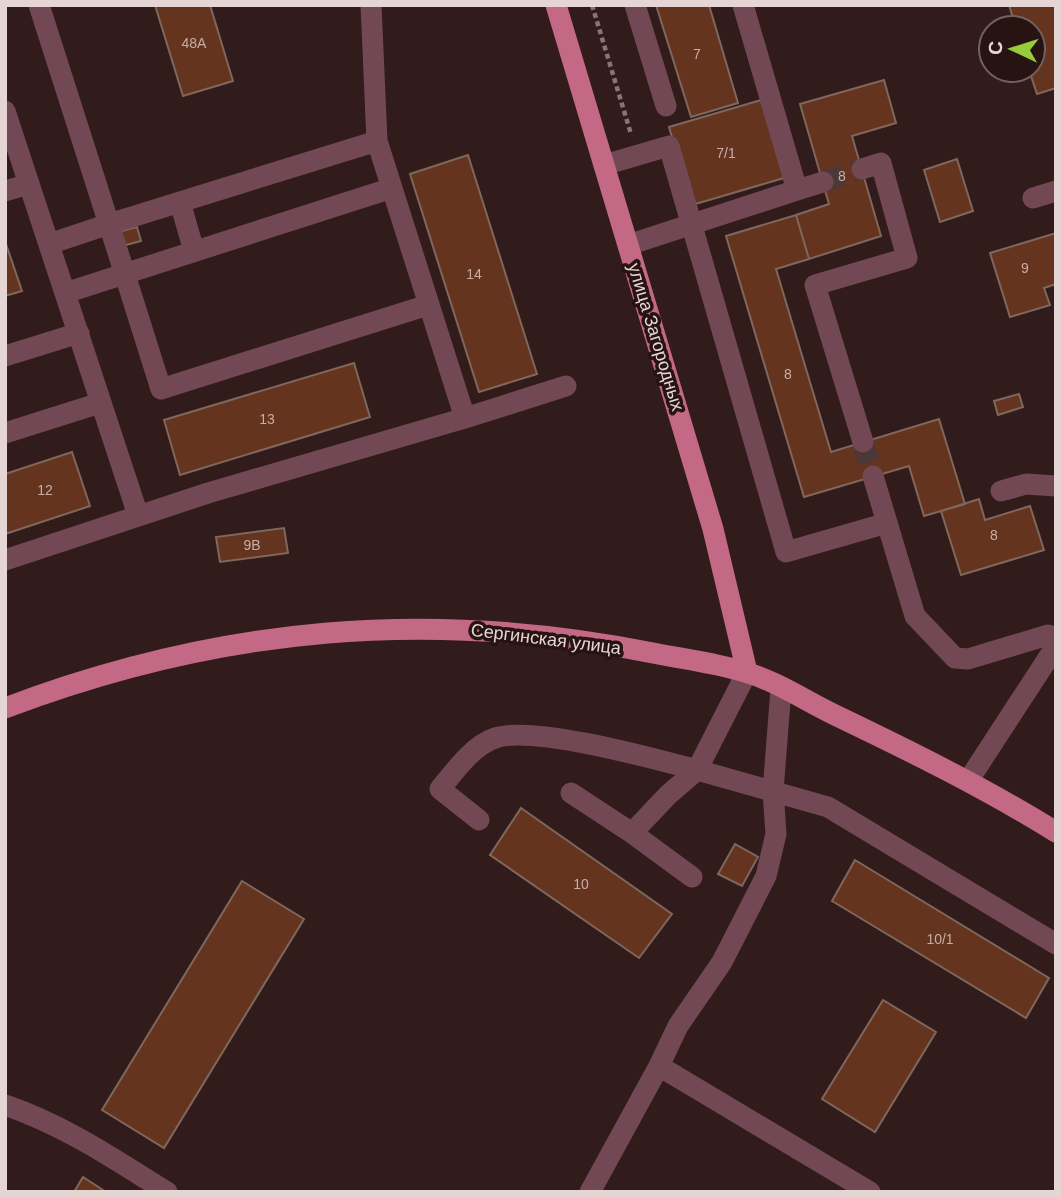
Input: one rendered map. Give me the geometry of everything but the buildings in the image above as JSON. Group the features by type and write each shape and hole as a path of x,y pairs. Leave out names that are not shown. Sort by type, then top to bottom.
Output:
{"main road":[{"name":"улица Загородных","path":"556,5 713,529 747,672"},
{"name":"Сергинская улица","path":"5,708 116,670 194,650 274,638 418,628 514,632 614,646 747,672 968,781 1056,832"}],"lane":[{"path":"39,5 161,389 428,304"},
{"path":"371,5 377,141 465,418"},
{"path":"635,5 666,106"},
{"path":"743,5 797,190"},
{"path":"5,111 138,515"},
{"path":"49,244 377,141"},
{"path":"604,166 669,146 694,223 786,552 887,523"},
{"path":"862,169 881,163 907,258 815,285 863,442"},
{"path":"628,245 823,182"},
{"path":"5,191 29,184"},
{"path":"65,293 392,188"},
{"path":"1033,198 1056,191"},
{"path":"180,202 194,251"},
{"path":"5,356 79,333"},
{"path":"5,560 138,515 566,386"},
{"path":"5,433 100,403"},
{"path":"873,476 915,616 956,658 968,659 1048,635 1056,639"},
{"path":"1001,491 1026,484 1056,486"},
{"path":"968,781 1056,646"},
{"path":"632,833 668,795 698,770 747,672"},
{"path":"590,1192 678,1026 722,962 766,876 776,834 774,791 781,689"},
{"path":"479,820 440,789 469,755 496,738 533,736 613,749 828,807 1056,944"},
{"path":"571,793 692,877"},
{"path":"659,1066 870,1192"},
{"path":"5,1105 34,1115 79,1138 167,1192"}],"path":[{"path":"592,5 638,155"}],"tunnel":[{"path":"823,182 862,169"},
{"path":"863,442 873,476"}]}
